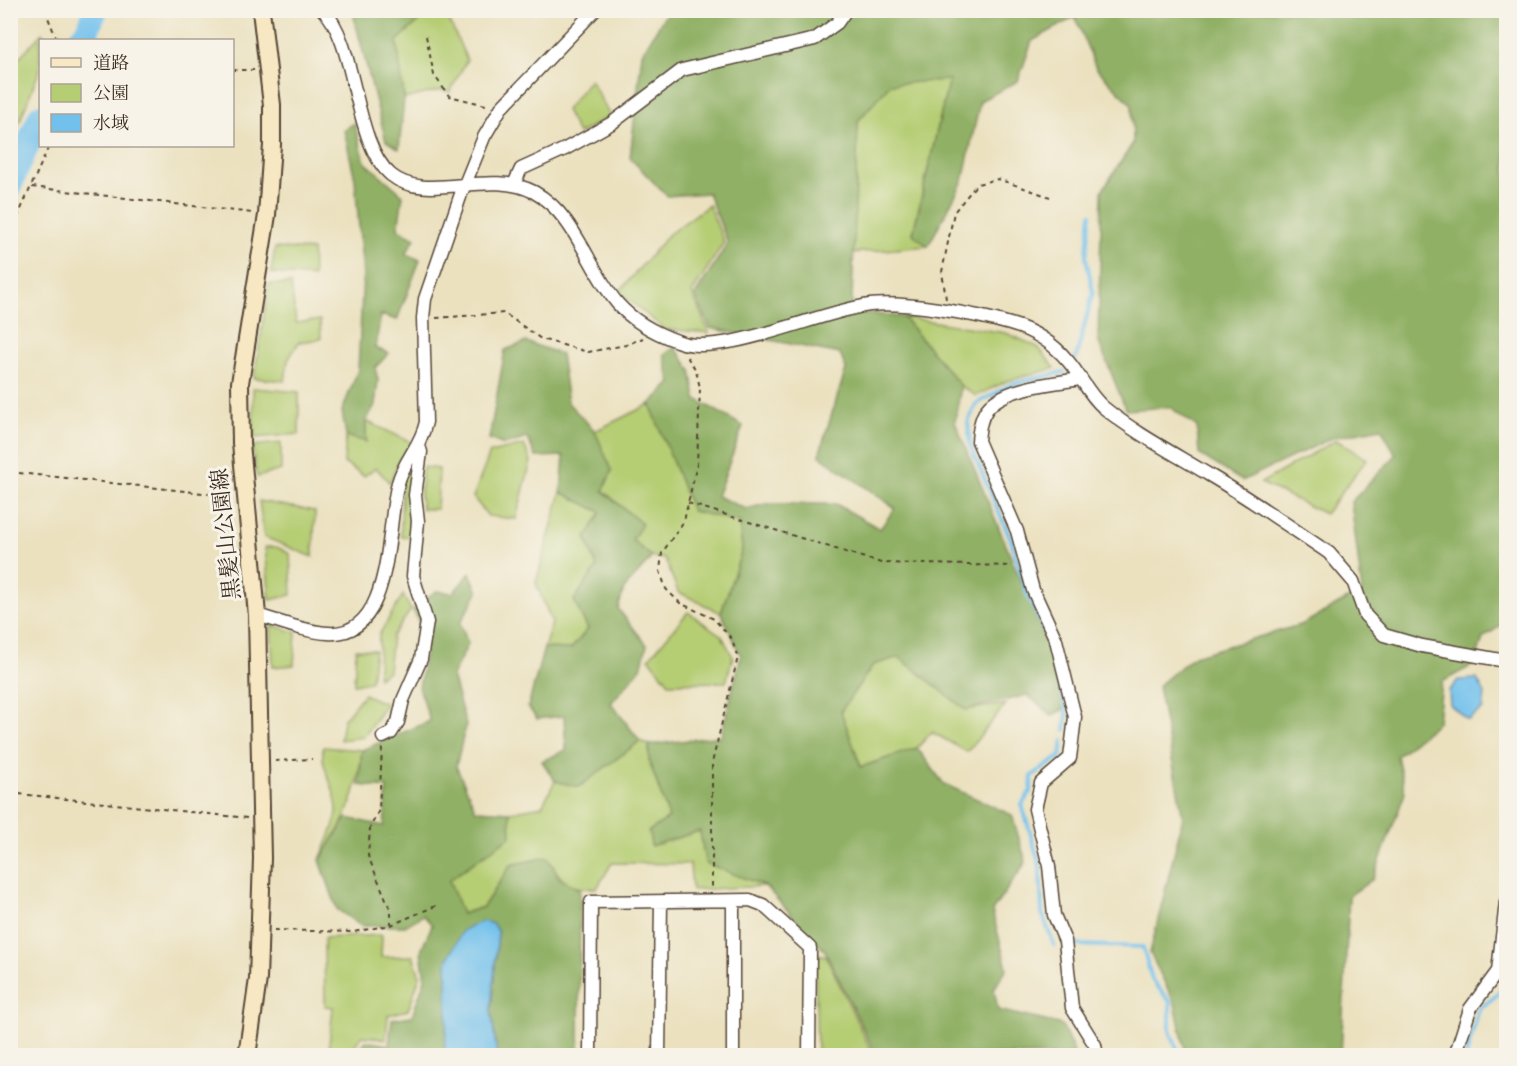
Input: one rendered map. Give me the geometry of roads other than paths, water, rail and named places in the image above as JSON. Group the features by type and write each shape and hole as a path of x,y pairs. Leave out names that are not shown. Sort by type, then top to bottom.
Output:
{"main road":[{"name":"黒髪山公園線","path":"247,1056 255,1015 262,930 261,819 257,615 245,495 240,383 267,215 272,145 269,70 261,10"}],"street":[{"path":"323,10 338,33 368,135 379,159 391,175 408,184 430,188 487,182 514,184 535,193 554,206 618,304 638,322 657,333 682,344 704,345 756,336 873,304 948,310 1010,324 1050,343 1069,361 1101,406 1132,428 1234,489 1329,553 1353,581 1365,615 1384,635 1412,644 1506,661"},
{"path":"257,615 326,633 354,629 364,621 380,589 392,533 397,484 405,463 419,446 426,422 423,318 425,299 465,184 484,136 501,108 595,10"},
{"path":"514,184 521,169 565,150 612,123 682,70 815,39 837,23 846,10"},
{"path":"1080,379 1015,391 987,408 979,425 978,441 1017,531 1033,590 1056,640 1075,717 1070,758 1041,783 1035,809 1049,866 1054,915 1065,941 1072,1008 1095,1045 1097,1056"},
{"path":"383,736 391,733 398,722 403,700 421,659 427,622 413,576 418,521 415,495 421,452 419,446"},
{"path":"590,1056 591,902 750,900 763,905 810,948 808,1056"},
{"path":"733,901 733,1056"},
{"path":"659,1056 661,902"},
{"path":"1455,1056 1470,1010 1498,971 1506,902"}],"water":[{"path":"1477,679 1485,694 1483,709 1468,720 1450,705 1449,691 1458,680"},
{"path":"482,921 493,924 498,932 491,1009 497,1055 444,1055 447,1022 447,960 463,930"}],"waterway":[{"path":"80,39 87,31 96,10"},
{"path":"10,186 39,118"},
{"path":"1076,358 1093,292 1086,258 1091,214"},
{"path":"1064,372 1012,384 976,404 968,422 970,445 1011,540 1027,594 1052,647 1067,714 1065,730"},
{"path":"1054,945 1042,913 1040,866 1022,805 1031,790 1032,776 1061,756 1063,740"},
{"path":"1074,945 1143,947 1152,980 1170,1002 1170,1031 1180,1056"},
{"path":"1466,1056 1479,1009 1497,995 1506,983"}]}
